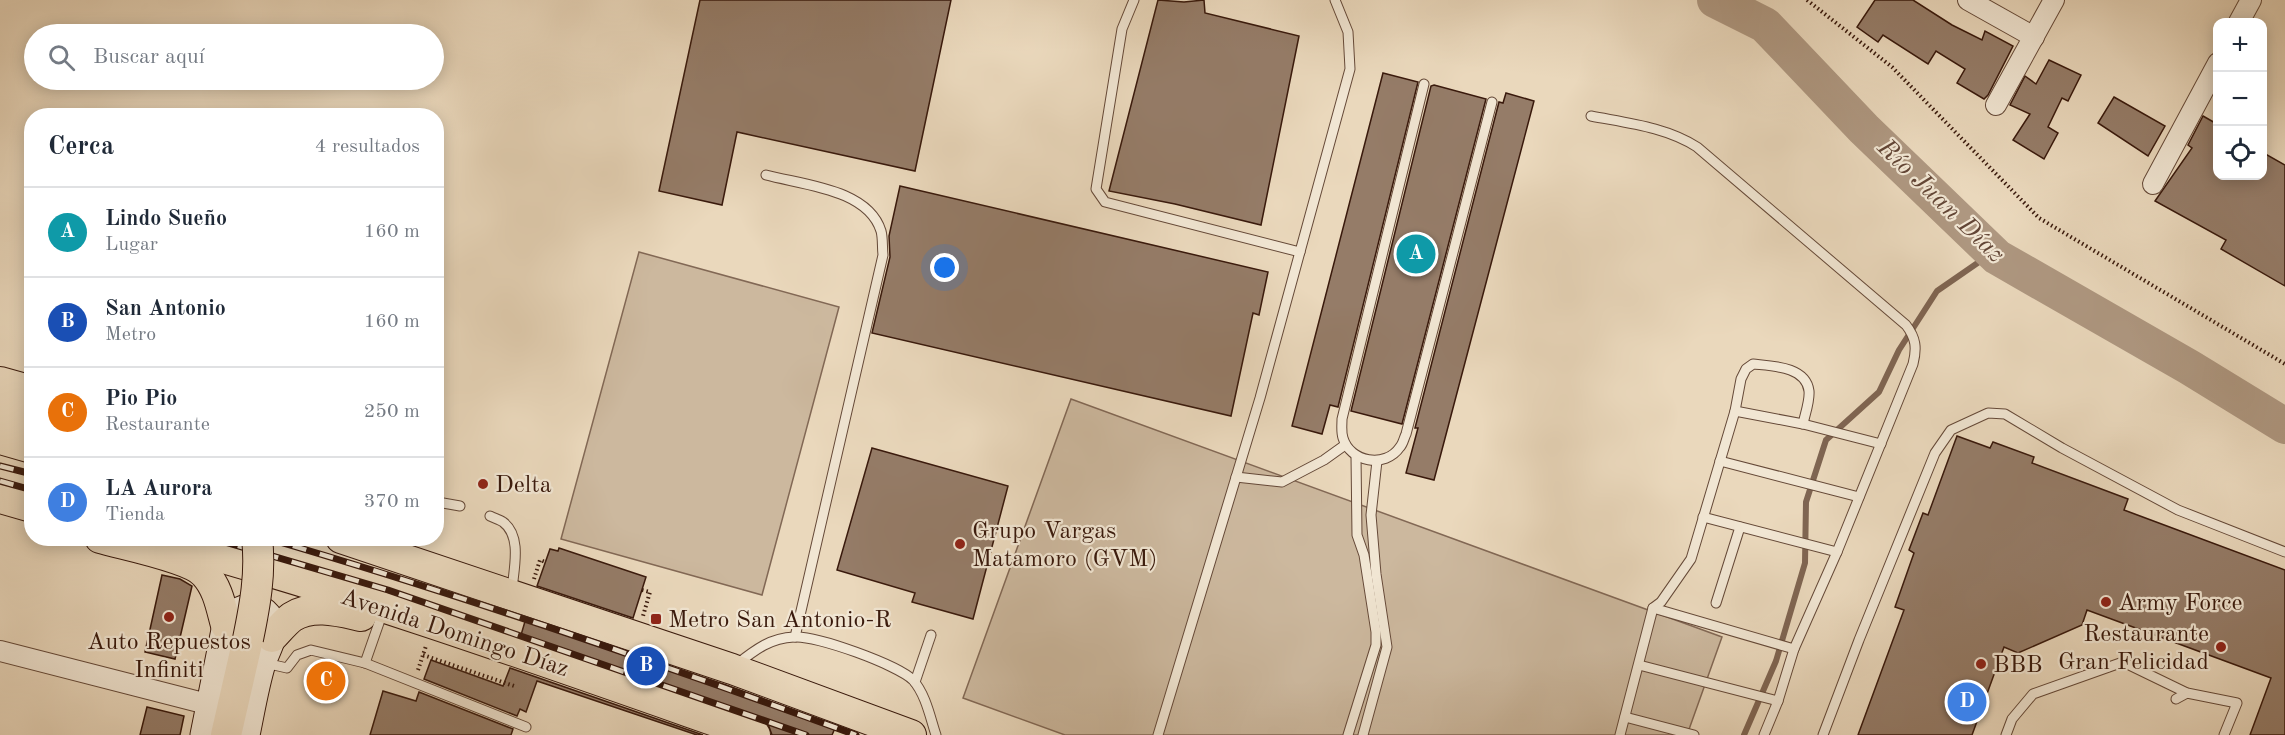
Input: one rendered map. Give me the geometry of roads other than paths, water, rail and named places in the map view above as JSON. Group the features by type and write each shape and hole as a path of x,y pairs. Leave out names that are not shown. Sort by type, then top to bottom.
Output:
{"main road":[{"path":"0,382 24,389"},
{"path":"0,432 24,422"},
{"path":"0,432 24,444"},
{"path":"0,498 24,505"},
{"path":"0,514 24,520"},
{"path":"129,546 186,562 204,572 219,598 252,641"},
{"name":"Avenida Domingo Díaz","path":"181,546 260,568 465,632 755,735"},
{"path":"226,735 252,641 260,562 258,546"},
{"path":"384,548 732,669 911,735"},
{"path":"252,641 307,610 323,609 380,620 409,630 427,643 465,632"}],"street":[{"path":"1968,0 2034,37"},
{"path":"1996,105 2054,0"},
{"path":"2241,18 2251,0"},
{"path":"2153,184 2213,71"},
{"path":"204,735 211,705 252,641"},
{"path":"246,735 252,641"},
{"path":"0,651 211,705"}],"lane":[{"path":"1134,0 1122,30 1096,189 1105,202 1299,252"},
{"path":"1158,735 1236,477 1350,69 1348,32 1335,0"},
{"path":"1424,84 1342,418 1342,435 1346,445 1356,456 1366,460 1377,461 1388,457 1400,448 1406,434 1492,102"},
{"path":"1592,116 1666,132 1684,138 1697,147 1906,326 1913,334 1916,344 1915,354 1881,444 1794,649 1778,701 1764,735"},
{"path":"766,175 847,195 861,203 874,215 882,233 883,255 795,637"},
{"path":"1620,735 1653,608 1661,602 1690,559 1735,411 1741,379 1746,369 1753,364 1791,370 1800,375 1806,382 1809,392 1803,424"},
{"path":"1735,411 1803,424 1881,444"},
{"path":"1823,735 1935,453 1951,430 1988,413 2005,414 2062,448 2178,510 2285,552"},
{"path":"1236,477 1282,482 1324,460 1346,445"},
{"path":"1348,735 1376,645 1364,555 1357,535 1356,456"},
{"path":"1363,735 1387,647 1376,573 1371,515 1377,461"},
{"path":"1720,461 1859,497"},
{"path":"444,503 460,506"},
{"path":"490,516 504,523 511,531 516,544 512,594"},
{"path":"1702,518 1837,552"},
{"path":"1716,603 1740,527"},
{"path":"1653,608 1794,649"},
{"path":"365,663 380,620"},
{"path":"915,682 931,635"},
{"path":"732,669 761,645 795,637 813,639 894,666 915,682 924,697 936,735"},
{"path":"252,641 287,668 297,655 311,650 365,663 526,727"},
{"path":"2006,735 2012,719 2033,694 2123,662 2187,693 2237,703 2224,735"},
{"path":"1639,665 1778,701"},
{"path":"2176,699 2187,693"},
{"path":"1625,717 1694,735"}],"waterway":[{"name":"Río Juan Díaz","path":"1715,0 1765,25 1864,129 1997,257 2189,367 2285,426"},
{"path":"1744,735 1776,661 1805,563 1806,502 1826,440 1879,392 1899,350 1937,291 1992,253"}],"railway":[{"path":"0,466 24,472"},
{"path":"0,481 24,488"},
{"path":"238,546 388,590 806,735"},
{"path":"292,546 415,583 562,632 856,735"}],"place":[{"name":"Lindo Sueño","path":"1416,254"},
{"name":"Delta","path":"483,484"},
{"name":"Grupo Vargas Matamoro (GVM)","path":"960,544"},
{"name":"Army Force","path":"2106,602"},
{"name":"Auto Repuestos Infiniti","path":"169,617"},
{"name":"Metro San Antonio-R","path":"656,619"},
{"name":"Restaurante Gran Felicidad","path":"2221,647"},
{"name":"BBB","path":"1981,664"},
{"name":"San Antonio","path":"646,666"},
{"name":"Pio Pio","path":"326,681"},
{"name":"LA Aurora","path":"1967,702"}]}
